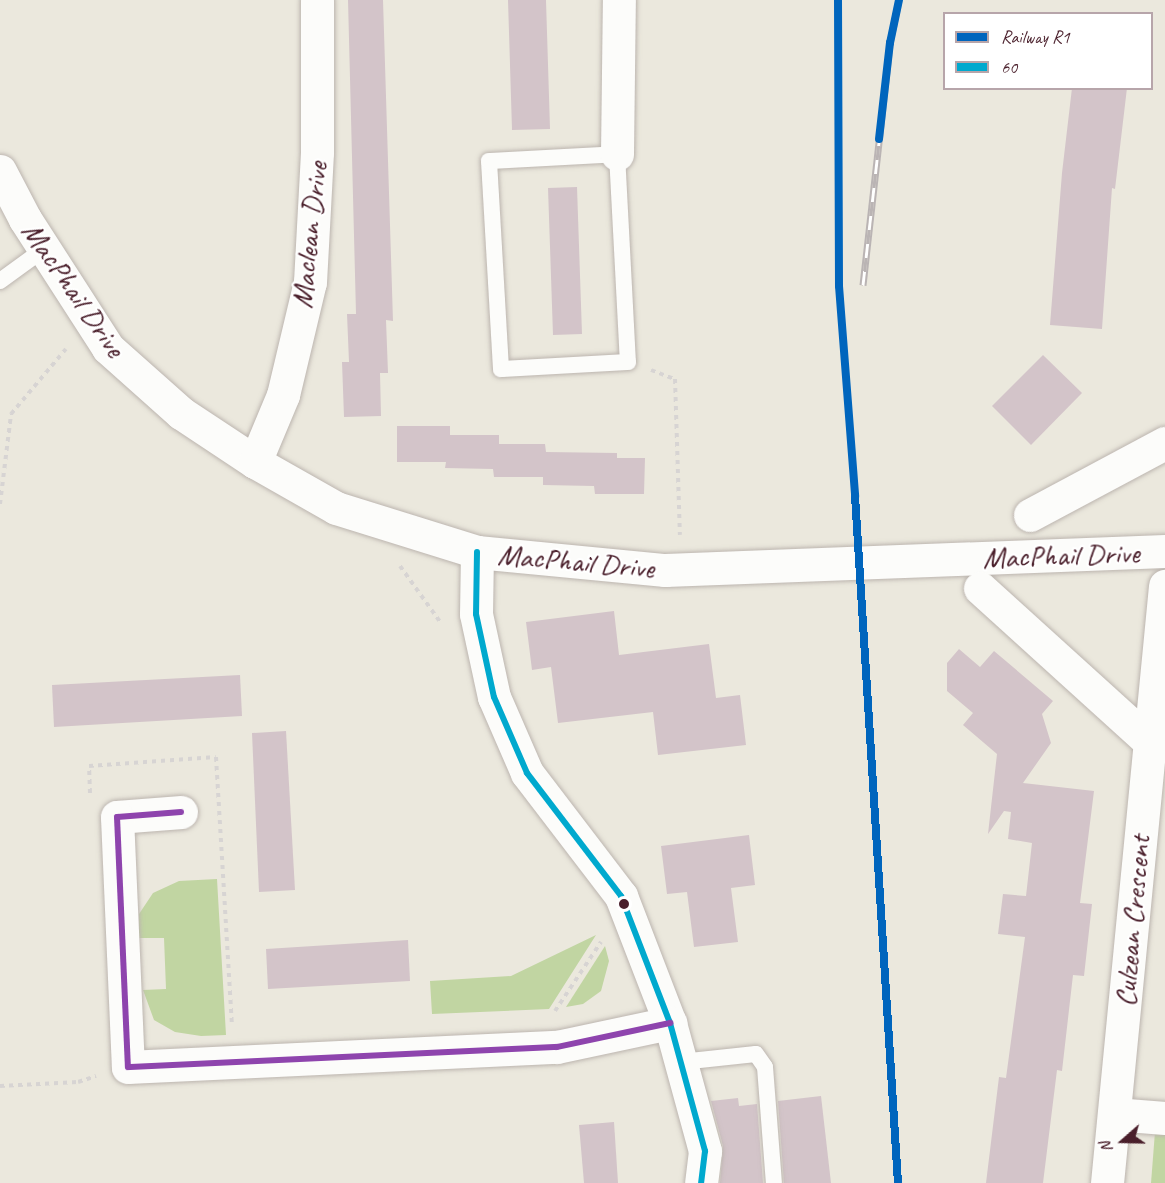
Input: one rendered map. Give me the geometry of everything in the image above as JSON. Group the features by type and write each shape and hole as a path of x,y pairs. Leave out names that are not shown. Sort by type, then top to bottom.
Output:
{"street":[{"name":"Maclean Drive","path":"255,462 283,395 310,282 317,152 317,0"},
{"path":"616,154 619,0"},
{"name":"MacPhail Drive","path":"0,171 25,219 108,348 181,413 255,462 336,508 477,552 681,569 1165,551"},
{"path":"1030,514 1165,443"},
{"path":"477,552 476,614 494,697 527,773 621,896 670,1023 681,1062 705,1151 700,1183"},
{"name":"Culzean Crescent","path":"1107,1183 1155,788 1149,741 1165,586"},
{"path":"980,588 1149,741"},
{"path":"181,812 117,817 128,1067 557,1047 670,1023"},
{"path":"1114,1114 1165,1118"}],"lane":[{"path":"616,154 628,362 501,369 489,161 616,154"},
{"path":"0,281 44,249"},
{"path":"681,1062 756,1054 765,1067 774,1183"}],"path":[{"path":"0,504 11,414 68,347 76,355"},
{"path":"628,362 675,379 681,569"},
{"path":"396,564 405,570 442,625"},
{"path":"91,800 89,766 216,757 232,1030 243,1029"},
{"path":"554,1013 606,935"},
{"path":"0,1086 78,1082 128,1067"}],"green space":[{"path":"217,879 226,1035 201,1036 175,1032 154,1020 143,990 166,989 164,938 139,938 139,914 153,893 179,881"},
{"path":"596,935 549,1009 432,1014 430,981 511,976"},
{"path":"605,946 609,961 601,991 583,1004 566,1007"},
{"path":"1155,1132 1165,1132 1165,1183 1151,1183"}],"building":[{"path":"348,0 383,0 393,321 386,320 388,373 380,373 381,416 344,417 342,362 349,362 347,314 356,314"},
{"path":"508,0 546,0 550,129 512,130"},
{"path":"1072,90 1127,90 1115,189 1112,188 1102,329 1050,325 1062,173"},
{"path":"577,187 582,334 553,335 548,188"},
{"path":"1043,355 1082,393 1031,445 992,406"},
{"path":"397,426 450,426 450,435 499,435 499,444 545,444 546,452 617,453 617,458 645,458 644,494 595,494 594,486 543,485 543,477 494,477 493,469 445,468 446,462 397,462"},
{"path":"614,611 619,655 709,644 716,698 740,695 746,745 658,755 653,712 558,723 551,667 532,670 526,622"},
{"path":"959,649 980,667 994,651 1053,701 1042,714 1051,743 1023,783 1094,791 1080,903 1092,904 1084,976 1073,975 1062,1071 1057,1070 1043,1183 986,1183 999,1077 1006,1078 1025,937 998,934 1003,894 1026,896 1032,843 1008,839 1011,812 1004,811 988,834 997,754 963,725 973,713 947,691 947,663"},
{"path":"240,675 242,716 54,727 52,685"},
{"path":"286,731 295,890 259,892 252,733"},
{"path":"749,835 755,885 731,888 738,942 694,947 687,892 667,894 661,846"},
{"path":"408,940 410,981 268,989 266,949"},
{"path":"821,1096 831,1183 784,1183 778,1101"},
{"path":"738,1098 739,1106 757,1104 763,1183 720,1183 723,1146 711,1101"},
{"path":"614,1122 618,1183 584,1183 579,1125"}],"railway":[{"path":"863,285 890,43 899,0"}],"rail line":[{"name":"R1","path":"838,0 839,286 855,496 898,1183"},
{"name":"R1","path":"879,139 890,43 899,0"}],"transit line":[{"name":"60","path":"477,552 476,614 494,697 527,773 621,896 670,1023 705,1151 701,1183"},
{"path":"181,812 117,817 128,1067 557,1047 670,1023"}]}
